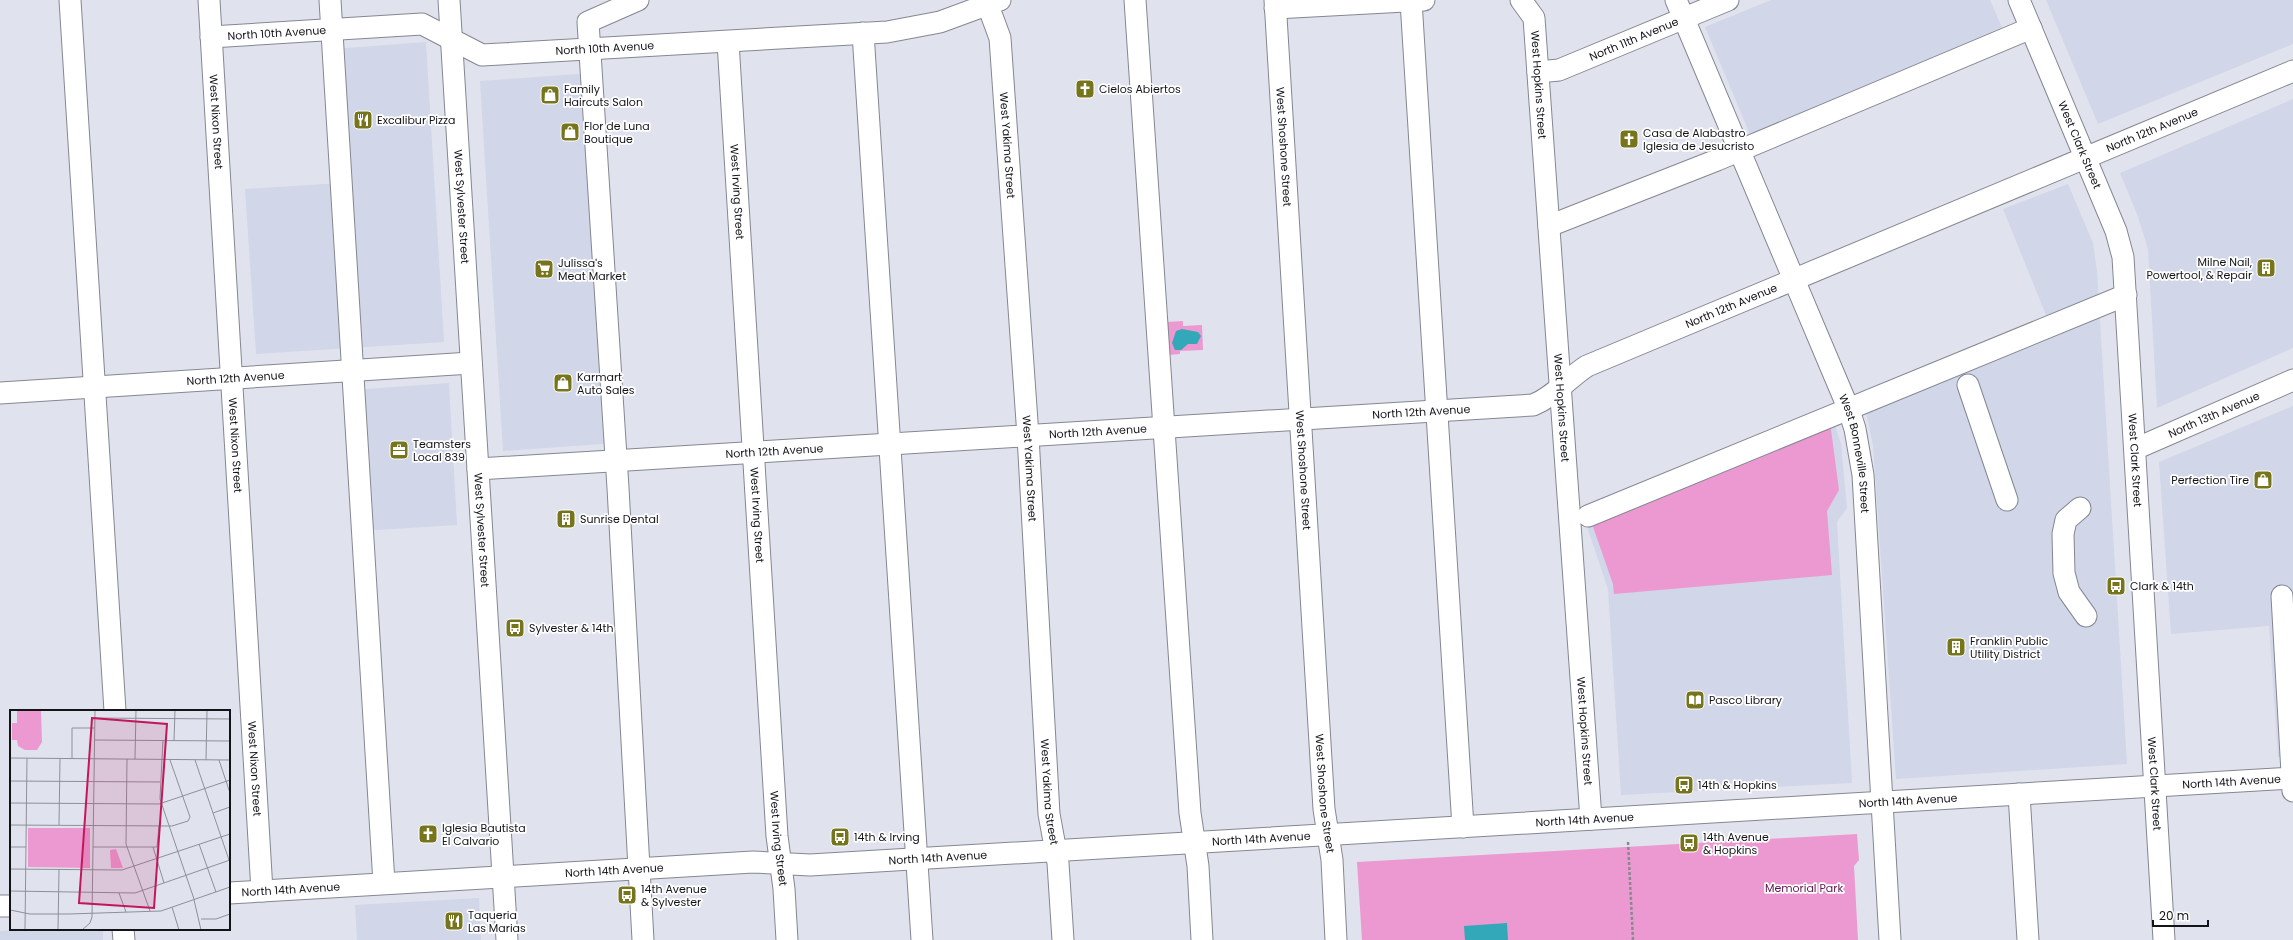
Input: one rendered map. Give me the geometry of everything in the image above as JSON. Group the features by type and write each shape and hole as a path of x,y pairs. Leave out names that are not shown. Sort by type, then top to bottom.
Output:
{"street":[{"path":"70,0 115,710"},
{"name":"West Nixon Street","path":"209,0 262,891"},
{"path":"330,0 384,884"},
{"name":"West Sylvester Street","path":"449,0 507,940"},
{"path":"638,0 588,22 616,461 643,940"},
{"path":"1135,0 1190,813 1198,866 1202,940"},
{"path":"1275,4 1417,0 1437,412 1462,827"},
{"name":"West Hopkins Street","path":"1521,0 1534,18 1591,819"},
{"name":"North 11th Avenue","path":"1538,72 1559,70 1680,9 1728,0"},
{"name":"West Clark Street","path":"2019,0 2120,243 2126,295 2164,940"},
{"name":"North 10th Avenue","path":"211,37 422,24 482,56 863,34 924,26 991,2"},
{"name":"West Yakima Street","path":"991,2 1000,38 1028,436 1049,814 1056,851 1063,940"},
{"name":"West Shoshone Street","path":"1275,4 1324,809 1329,835 1336,940"},
{"name":"West Bonneville Street","path":"1680,9 1849,410 1857,437 1863,475 1890,940"},
{"path":"1549,226 1717,160 1739,149 2031,28"},
{"path":"863,34 922,940"},
{"name":"West Irving Street","path":"728,42 777,836 781,863 787,940"},
{"name":"North 12th Avenue","path":"478,469 1437,412 1532,405 1543,401 1560,389 1576,373 1587,366 2293,71"},
{"path":"1588,516 2126,295"},
{"name":"North 12th Avenue","path":"0,393 472,363"},
{"name":"North 13th Avenue","path":"2134,449 2293,380"},
{"path":"1968,385 2007,500"},
{"path":"2080,508 2066,520 2063,534 2064,573 2069,592 2086,616"},
{"path":"2282,596 2293,783"},
{"name":"North 14th Avenue","path":"230,893 753,862 810,865 2155,786 2293,783"},
{"path":"2019,794 2028,940"},
{"path":"123,930 124,940"}],"path":[{"path":"1628,842 1634,940"}],"shaded area":[{"path":"1771,0 1990,0 2007,39 1754,144 1705,27"},
{"path":"2046,0 2293,0 2293,44 2098,124"},
{"path":"426,42 444,342 256,354 245,189 340,183 333,49"},
{"path":"593,73 616,443 503,451 480,81"},
{"path":"2293,99 2293,348 2157,408 2148,249 2137,214 2120,173"},
{"path":"2068,184 2093,243 2097,271 2127,764 1896,779 1873,445 1865,408 2052,330 2003,209"},
{"path":"449,383 457,525 361,531 353,390"},
{"path":"2293,406 2293,756 2278,757 2269,626 2171,634 2159,462"},
{"path":"1832,416 1841,444 1847,508 1837,522 1852,783 1621,795 1608,589 1584,518"},
{"path":"479,898 481,940 357,940 355,905"},
{"path":"103,930 103,940 0,940 0,931"}],"green space":[{"path":"1183,321 1183,326 1202,325 1203,350 1180,351 1180,354 1168,355 1166,322"},
{"path":"1830,422 1839,490 1827,511 1832,575 1614,594 1613,584 1591,521"},
{"name":"Memorial Park","path":"1857,834 1859,860 1854,866 1858,940 1362,940 1357,862"}],"water":[{"path":"1182,329 1198,332 1201,336 1197,344 1188,344 1181,350 1175,350 1172,343 1176,331"},
{"path":"1507,923 1508,940 1465,940 1464,926"}],"place":[{"name":"Cielos Abiertos","path":"1085,89"},
{"name":"Family Haircuts Salon","path":"550,95"},
{"name":"Excalibur Pizza","path":"363,120"},
{"name":"Flor de Luna Boutique","path":"570,132"},
{"name":"Casa de Alabastro Iglesia de Jesucristo","path":"1629,139"},
{"name":"Milne Nail, Powertool, & Repair","path":"2266,268"},
{"name":"Julissa's Meat Market","path":"544,269"},
{"name":"Karmart Auto Sales","path":"563,383"},
{"name":"Teamsters Local 839","path":"399,450"},
{"name":"Perfection Tire","path":"2263,480"},
{"name":"Sunrise Dental","path":"566,519"},
{"name":"Clark & 14th","path":"2116,586"},
{"name":"Sylvester & 14th","path":"515,628"},
{"name":"Franklin Public Utility District","path":"1956,647"},
{"name":"Pasco Library","path":"1695,700"},
{"name":"14th & Hopkins","path":"1684,785"},
{"name":"Iglesia Bautista El Calvario","path":"428,834"},
{"name":"14th & Irving","path":"840,837"},
{"name":"14th Avenue & Hopkins","path":"1689,843"},
{"name":"14th Avenue & Sylvester","path":"627,895"},
{"name":"Taqueria Las Marias","path":"454,921"}]}
